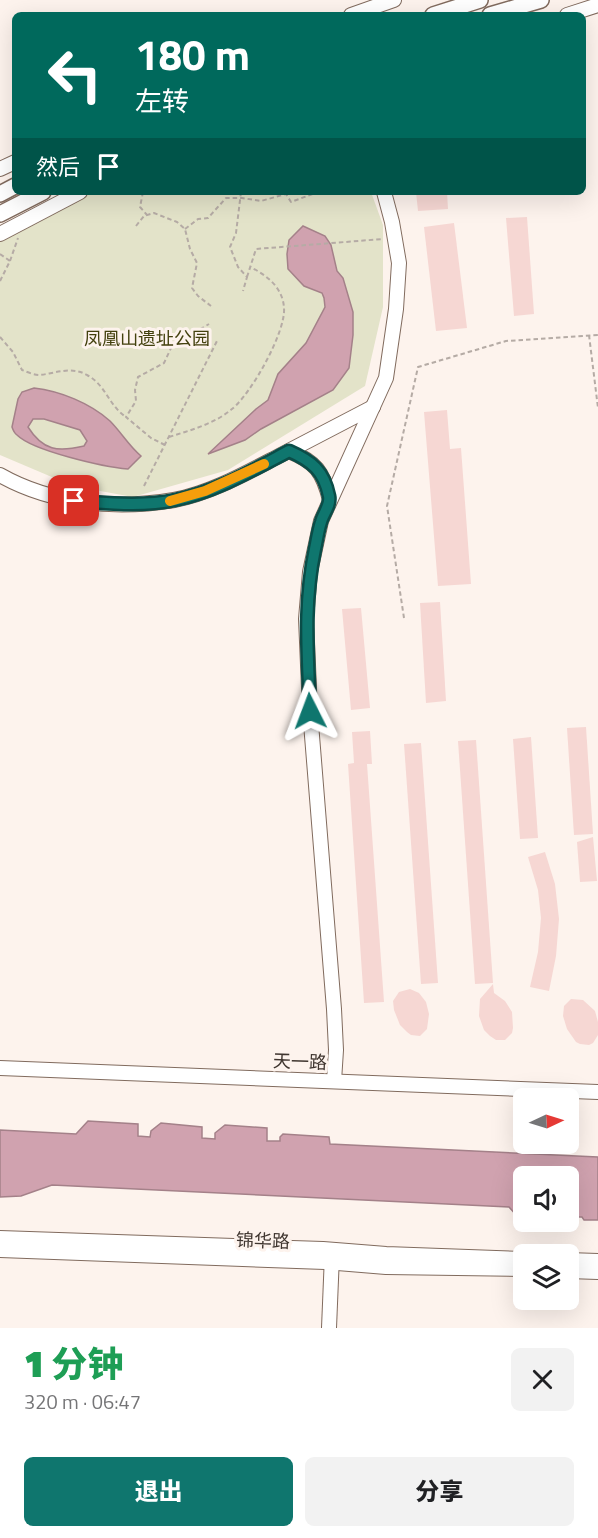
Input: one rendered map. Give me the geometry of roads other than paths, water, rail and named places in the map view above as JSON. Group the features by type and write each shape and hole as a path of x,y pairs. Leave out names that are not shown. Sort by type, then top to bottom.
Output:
{"main road":[{"path":"442,12 480,0"},
{"path":"500,12 541,0"},
{"path":"0,214 37,195"}],"street":[{"path":"360,12 394,0"},
{"path":"576,12 598,5"},
{"path":"0,234 74,195"},
{"path":"334,1081 336,1050 334,1009 310,711 306,619 310,572 321,522 386,378 396,309 399,263 385,195"},
{"path":"0,475 40,492 74,501 112,504 174,500 205,491 249,472 373,407"},
{"path":"289,451 315,466 324,478 330,500"},
{"name":"天一路","path":"0,1068 598,1092"},
{"name":"锦华路","path":"0,1238 332,1256 386,1267 513,1269"},
{"name":"锦华路","path":"0,1250 332,1256 386,1254 513,1259"},
{"path":"329,1328 332,1256"},
{"path":"579,1260 598,1261"},
{"path":"579,1271 598,1272"}],"park label":[{"name":"凤凰山遗址公园","path":"147,339"}]}
